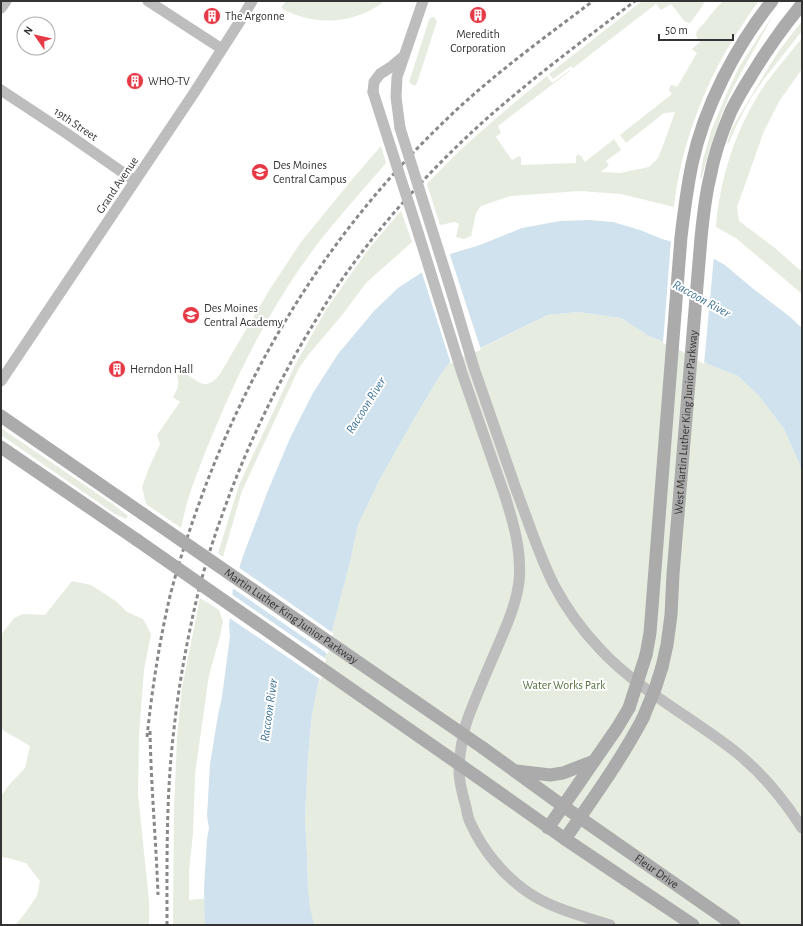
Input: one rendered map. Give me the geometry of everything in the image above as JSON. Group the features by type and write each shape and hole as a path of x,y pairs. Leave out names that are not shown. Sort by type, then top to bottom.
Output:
{"main road":[{"path":"1,8 6,1"},
{"path":"148,1 222,49"},
{"name":"Grand Avenue","path":"1,381 135,181 252,1"},
{"path":"423,1 398,73 396,97 400,128 450,286 474,368 517,492 539,551 554,585 574,617 599,649 619,668 737,753 755,769 778,794 802,828"},
{"name":"West Martin Luther King Junior Parkway","path":"548,828 617,728 629,708 646,655 650,625 681,244 692,163 699,138 720,84 752,29 772,1"},
{"name":"West Martin Luther King Junior Parkway","path":"565,839 634,734 643,718 662,667 671,615 701,238 705,200 710,176 717,150 732,110 742,91 768,48 802,4"},
{"path":"404,56 380,74 374,82 373,92 462,373 505,496 518,541 520,567 515,605 467,720 461,747 459,772 463,796 470,823 482,844 495,862 510,877 529,893 550,904 610,925"},
{"name":"19th Street","path":"1,90 135,181"},
{"name":"Martin Luther King Junior Parkway","path":"1,416 483,748 580,818"},
{"path":"1,447 137,540 565,839"},
{"path":"514,771 550,775 563,773 594,761"},
{"name":"Fleur Drive","path":"580,818 734,925"},
{"name":"Fleur Drive","path":"565,839 693,925"}],"green space":[{"path":"286,1 385,1 373,9 348,18 321,20 307,18 281,8"},
{"path":"642,1 703,1 704,4 690,23 685,22 671,4 661,10 656,4 573,68 571,66 553,79 549,74"},
{"path":"723,1 759,1 731,42 711,79 688,139 674,207 621,194 580,191 510,196 481,206 476,213 471,236 464,239 456,237 459,224 455,222 440,225 427,184 470,141 547,76 552,83 570,70 498,126 501,133 496,137 512,160 519,156 521,158 521,165 576,163 576,157 578,154 585,162 614,139 621,150 606,161 609,165 601,172 620,173 649,167 658,158 675,112 664,113 626,143 620,135 672,94 669,90 670,86 673,85 677,87 697,53 692,49 700,42 696,35 697,31"},
{"path":"773,15 727,101 702,177 700,179 703,159 711,131 726,95 739,67"},
{"path":"433,17 437,21 418,80 416,85 413,85 409,82 429,20"},
{"path":"802,21 802,31 751,98 729,143 727,143 732,128 771,63"},
{"path":"802,38 802,69 780,100 764,131 737,207 739,221 775,248 802,272 802,294 736,238 716,227 725,173 730,155 744,121 762,89"},
{"path":"381,146 386,163 333,225 301,266 275,307 251,350 204,455 189,497 181,528 146,504 142,487 160,444 157,435 180,402 173,397 178,385 177,376 182,371 201,383 206,384 215,380 270,289 301,242"},
{"path":"401,211 412,242 366,283 299,368 242,491 223,557 218,553 239,485 296,363 326,310 367,251"},
{"name":"Water Works Park","path":"578,312 621,318 649,336 679,348 710,365 738,376 759,396 784,429 802,470 802,925 173,925 174,809 177,737 182,687 200,598 219,610 223,621 209,675 195,774 193,834 189,871 189,900 308,890 305,819 312,715 318,685 350,562 358,525 380,479 410,426 439,377 453,358 486,346 548,315"},
{"path":"1,428 114,505 128,516 126,519 115,514 1,435"},
{"path":"72,581 91,585 117,602 127,612 143,619 151,634 144,670 139,734 138,794 149,901 149,925 15,925 37,896 40,881 26,863 1,857 1,796 25,768 30,746 1,729 1,635 14,618 23,614 45,615"}],"water":[{"name":"Raccoon River","path":"589,220 613,222 640,230 662,239 695,248 725,265 802,328 802,470 784,429 759,396 738,376 710,365 679,348 649,336 621,318 578,312 548,315 485,346 453,358 439,377 410,426 380,479 358,525 350,562 318,685 312,715 305,819 308,890 314,925 205,925 204,888 209,828 207,816 210,764 222,697 230,636 229,626 233,588 243,556 269,488 291,436 313,393 338,354 374,311 398,288 450,254 480,245 522,228 560,221"}],"pier":[{"path":"671,240 696,247 714,256 704,364 678,349 663,343"},
{"path":"449,252 481,350 454,360 451,364 421,270"},
{"path":"238,567 333,633 328,654 231,587"},
{"path":"230,593 326,659 321,680 228,617"}],"railway":[{"path":"147,737 162,631 170,596 187,538 228,430 252,380 279,332 308,285 339,240 410,156 450,116 484,86 593,1"},
{"path":"167,925 168,827 171,753 181,676 199,589 217,529 238,472 270,401 308,333 334,292 357,258 404,201 455,148 492,114 552,64 635,1"},
{"path":"150,731 158,895"}],"place":[{"name":"Meredith Corporation","path":"478,15"},
{"name":"The Argonne","path":"212,16"},
{"name":"WHO-TV","path":"135,81"},
{"name":"Des Moines Central Campus","path":"260,172"},
{"name":"Des Moines Central Academy","path":"191,315"},
{"name":"Herndon Hall","path":"117,369"}]}
